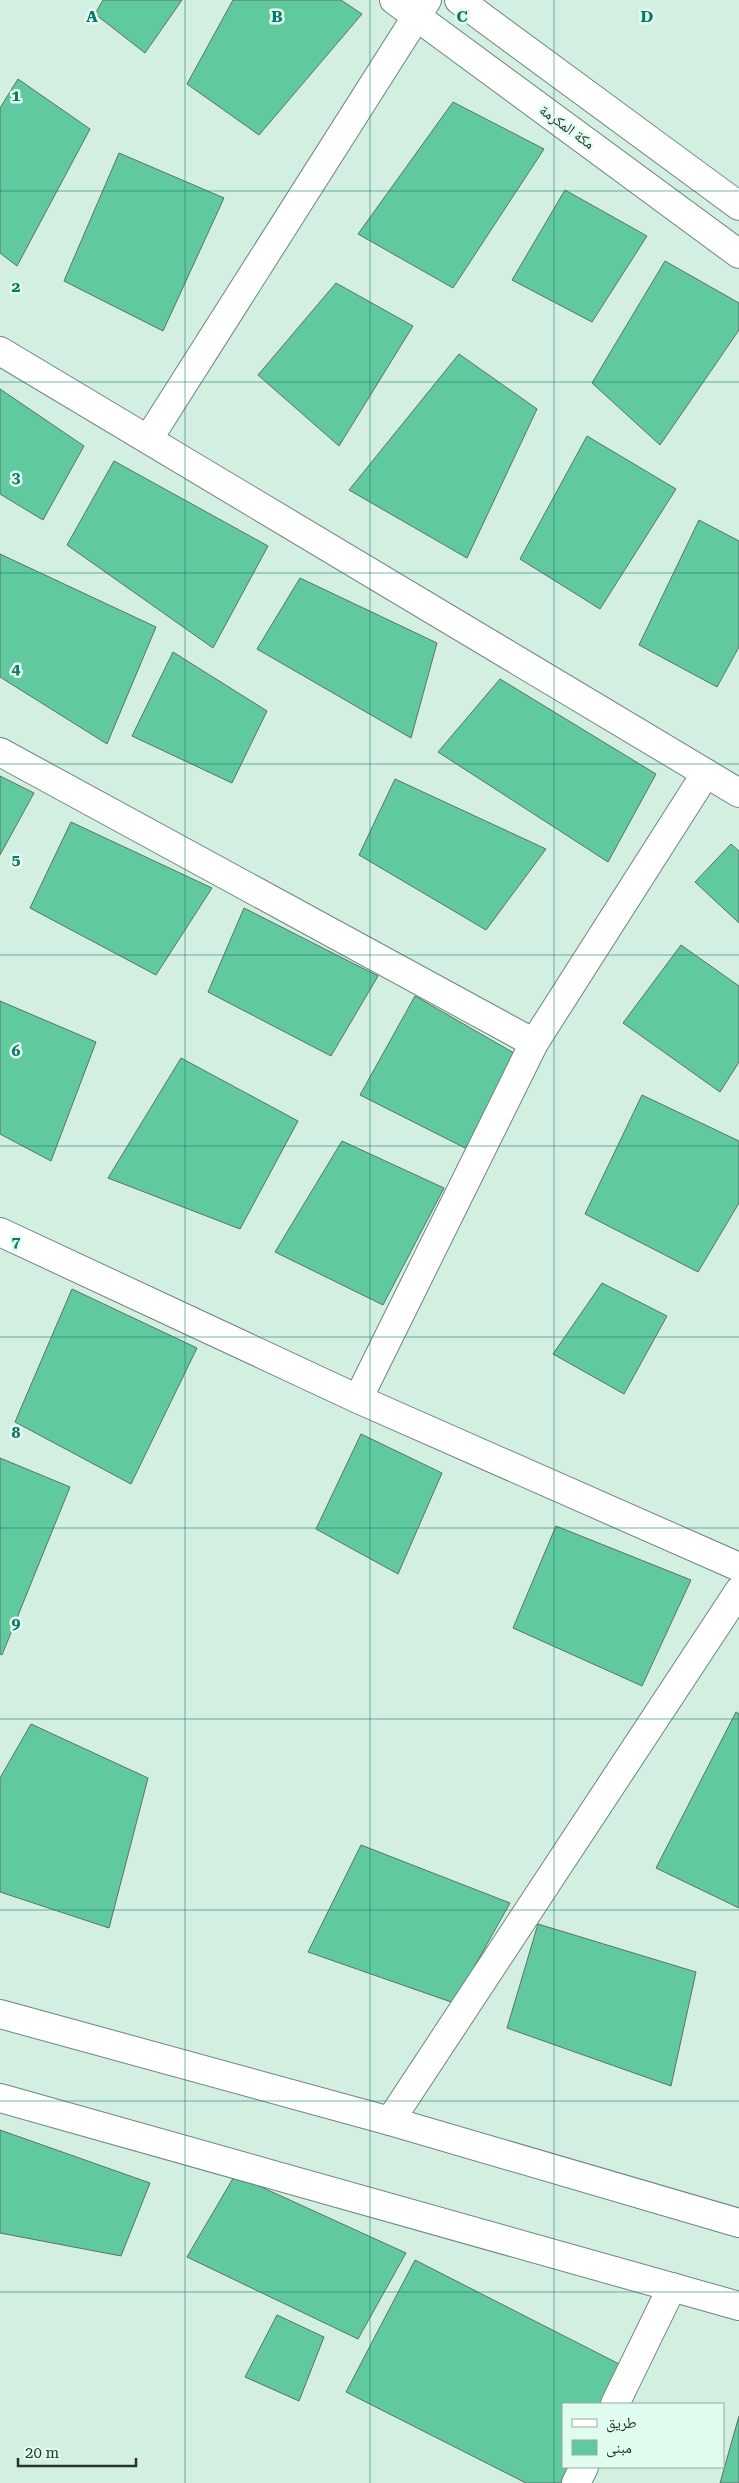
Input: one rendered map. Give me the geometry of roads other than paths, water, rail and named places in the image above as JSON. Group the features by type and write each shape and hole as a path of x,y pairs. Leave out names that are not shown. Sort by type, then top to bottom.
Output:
{"street":[{"name":"مكة المكرمة","path":"394,0 422,8 739,254"},
{"path":"459,0 739,206"},
{"path":"149,438 422,8"},
{"path":"0,351 149,438 739,793"},
{"path":"0,752 534,1043"},
{"path":"358,1399 534,1043 706,773"},
{"path":"0,1232 358,1399 739,1567"},
{"path":"390,2121 739,1591"},
{"path":"0,2014 390,2121 739,2223"},
{"path":"0,2098 739,2306"},
{"path":"615,2403 672,2287"},
{"path":"576,2483 584,2468"}]}
